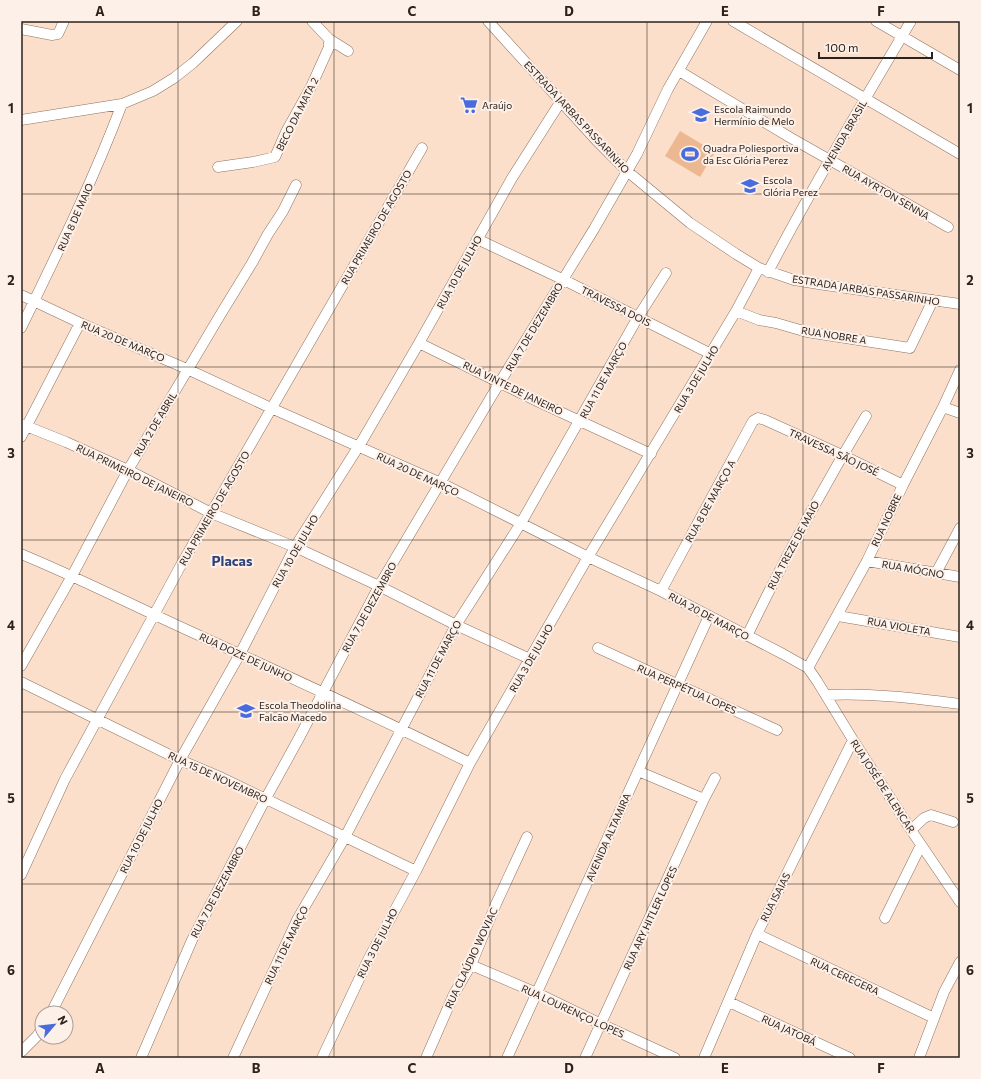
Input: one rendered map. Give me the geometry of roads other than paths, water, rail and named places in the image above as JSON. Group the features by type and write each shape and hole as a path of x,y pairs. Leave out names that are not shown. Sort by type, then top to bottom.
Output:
{"street":[{"path":"21,30 52,35 58,34 64,21"},
{"path":"21,120 122,104 153,91 174,78 238,21"},
{"path":"312,21 329,39 348,51"},
{"name":"ESTRADA JARBAS PASSARINHO","path":"488,21 596,140 627,171 690,223 759,268 794,280 960,304"},
{"name":"RUA 7 DE DEZEMBRO","path":"141,1058 192,940 266,798 300,738 322,693 380,586 500,382 594,229 637,154 668,89 707,21"},
{"path":"733,21 960,154"},
{"path":"876,21 960,70"},
{"name":"AVENIDA BRASIL","path":"768,272 830,159 911,21"},
{"name":"BECO DA MATA 2","path":"218,167 275,157 286,132 314,80 329,47 329,39"},
{"name":"RUA AYRTON SENNA","path":"679,71 791,138 948,228"},
{"name":"RUA 10 DE JULHO","path":"55,1005 180,760 240,654 295,547 358,446 419,343 512,178 560,101"},
{"name":"RUA 8 DE MAIO","path":"21,328 86,193 107,145 122,104"},
{"name":"RUA PRIMEIRO DE AGOSTO","path":"21,875 65,778 154,615 271,408 422,148"},
{"name":"RUA 2 DE ABRIL","path":"21,666 72,576 128,470 187,369 252,263 296,185"},
{"name":"TRAVESSA DOIS","path":"477,239 562,279 711,354"},
{"name":"RUA 3 DE JULHO","path":"322,1058 369,958 416,871 470,763 588,557 711,354 759,268"},
{"name":"RUA 11 DE MARÇO","path":"233,1058 297,920 345,837 456,625 521,523 638,317 666,273"},
{"name":"RUA 20 DE MARÇO","path":"21,295 80,323 187,369 441,483 588,557 661,591 808,668"},
{"name":"RUA NOBRE A","path":"736,311 759,320 776,323 807,332 910,348 933,300"},
{"path":"21,437 23,425 80,323"},
{"name":"RUA VINTE DE JANEIRO","path":"419,343 541,403 651,454"},
{"name":"RUA NOBRE","path":"808,668 867,561 960,370"},
{"path":"943,407 960,413"},
{"name":"RUA TREZE DE MAIO","path":"747,636 787,555 842,455 866,416"},
{"name":"RUA 8 DE MARÇO A","path":"661,591 754,421 758,418 765,420"},
{"name":"TRAVESSA SÃO JOSÉ","path":"765,420 903,485"},
{"name":"RUA PRIMEIRO DE JANEIRO","path":"23,425 66,442 128,470 211,513 295,547 380,586 456,625 530,659"},
{"path":"936,573 960,528"},
{"name":"RUA DOZE DE JUNHO","path":"21,554 72,576 322,693 401,728 470,763"},
{"name":"RUA MÓGNO","path":"867,561 960,577"},
{"name":"AVENIDA ALTAMIRA","path":"507,1058 709,616"},
{"name":"RUA VIOLETA","path":"838,616 960,637"},
{"name":"RUA PERPÉTUA LOPES","path":"598,648 777,730"},
{"name":"RUA JOSÉ DE ALENCAR","path":"808,668 911,830 960,902"},
{"name":"RUA 15 DE NOVEMBRO","path":"21,682 180,760 266,798 416,871"},
{"path":"826,696 858,694 960,704"},
{"name":"RUA ISAIAS","path":"704,1058 757,934 853,740"},
{"path":"638,771 704,799"},
{"name":"RUA ARY HITLER LOPES","path":"585,1058 715,778"},
{"path":"911,830 927,816 954,822"},
{"name":"RUA CLAÚDIO WOVIAC","path":"426,1058 454,994 471,965 496,904 527,837"},
{"path":"885,918 921,845"},
{"name":"RUA CEREGERA","path":"757,934 934,1018"},
{"path":"919,1058 944,992 960,962"},
{"name":"RUA LOURENÇO LOPES","path":"471,965 537,993 675,1058"},
{"name":"RUA JATOBÁ","path":"729,1002 850,1058"},
{"path":"24,1058 21,1053 34,1039"}],"place":[{"name":"Araújo","path":"469,105"},
{"name":"Escola Raimundo Hermínio de Melo","path":"701,115"},
{"name":"Quadra Poliesportiva da Esc Glória Perez","path":"690,154"},
{"name":"Escola Glória Perez","path":"750,186"},
{"name":"Escola Theodolina Falcão Macedo","path":"246,711"}],"district":[{"name":"Placas","path":"232,561"}]}
